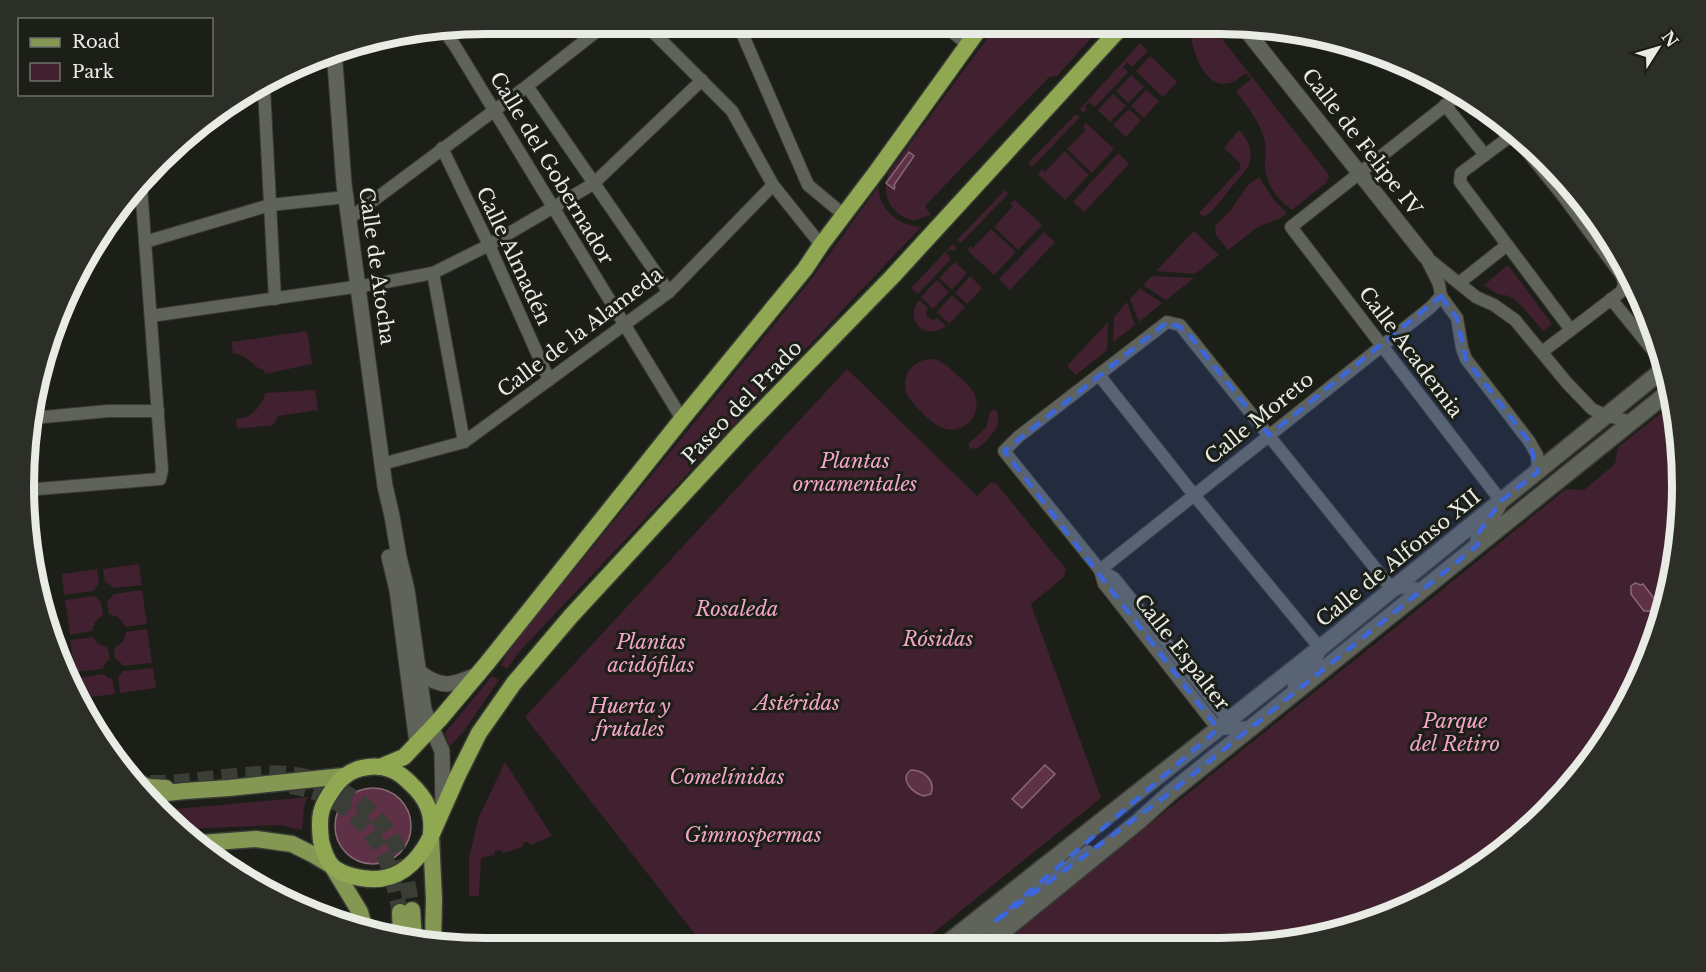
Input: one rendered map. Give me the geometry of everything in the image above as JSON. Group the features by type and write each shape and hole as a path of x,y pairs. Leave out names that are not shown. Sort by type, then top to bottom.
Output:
{"highway":[{"name":"Paseo del Prado","path":"381,767 404,757 479,674 805,269 976,34"},
{"name":"Paseo del Prado","path":"430,837 479,733 514,683 571,616 740,433 892,277 1115,34"},
{"path":"367,767 381,767 397,772 423,797 431,815 430,837 415,861 403,871 378,880 360,879 344,874 332,866 323,848 319,826 320,814 324,802 344,776 367,767"}],"main road":[{"name":"Calle de Alfonso XII","path":"953,938 1320,648 1607,416 1657,372"},
{"name":"Calle de Alfonso XII","path":"995,938 1297,690 1663,397"},
{"path":"156,794 344,776"},
{"path":"150,787 185,790"},
{"path":"430,837 434,899 433,935"},
{"path":"209,842 256,839 292,844 332,866 360,912 362,920"},
{"path":"402,930 406,911 412,931"}],"street":[{"path":"350,218 593,34"},
{"path":"655,34 732,111 773,185 821,245"},
{"path":"742,34 808,185 844,215"},
{"path":"955,34 968,45"},
{"name":"Calle de Felipe IV","path":"1250,35 1426,257 1435,274 1441,296 1457,318 1466,359 1529,441 1537,455 1538,472"},
{"name":"Calle del Gobernador","path":"448,36 682,419"},
{"name":"Calle de Atocha","path":"335,60 346,197 385,486 407,590 424,710 441,746 443,756 443,807"},
{"path":"151,316 358,287 433,273 489,245 593,184 702,80"},
{"path":"527,86 669,292"},
{"path":"264,93 275,299"},
{"path":"1360,173 1453,99"},
{"path":"1445,105 1485,155"},
{"path":"1508,138 1461,173 1460,182 1571,330"},
{"name":"Calle Almadén","path":"442,148 489,245 549,380"},
{"name":"Calle Academia","path":"1360,173 1291,226 1501,501"},
{"name":"Calle de la Alameda","path":"382,465 464,442 669,292 773,185"},
{"path":"34,489 160,479 162,470 142,195"},
{"path":"145,242 270,205 346,197"},
{"path":"1459,282 1507,245"},
{"name":"Calle de Felipe IV","path":"1426,257 1476,297 1494,305 1515,320 1567,383 1592,409 1607,416 1633,422"},
{"path":"433,273 464,442"},
{"path":"1542,352 1622,291 1624,284"},
{"name":"Calle Moreto","path":"1100,570 1431,307 1441,296"},
{"path":"1611,298 1650,348"},
{"path":"1297,690 1294,680 1308,670 1320,648 1099,375 1167,322 1180,325 1392,589 1410,587 1423,590"},
{"name":"Calle Espalter","path":"1099,375 1018,437 1004,451 1100,570 1114,578 1223,724 1252,727"},
{"path":"40,417 108,411 158,411"},
{"name":"Calle de Atocha","path":"385,486 382,517 388,558 397,590 417,743"},
{"path":"1478,545 1478,534 1487,526 1501,501"},
{"path":"419,672 429,680 444,685 455,684 479,674"},
{"name":"Calle de Alfonso XII","path":"993,923 1156,779"},
{"name":"Calle de Alfonso XII","path":"974,938 1170,793"}],"highlighted area":[{"path":"1441,296 1457,318 1466,359 1529,441 1538,472 1501,501 1478,534 1478,545 1170,793 993,923 1218,729 1004,451 1167,322 1185,329 1269,435"}],"green space":[{"path":"990,34 1095,34 1057,76 1049,77 925,206 931,215 914,220 896,212 887,196 886,184 889,172"},
{"path":"1191,34 1218,34 1329,175 1327,182 1292,210 1270,186 1266,174 1265,147 1261,129 1236,91 1251,79 1246,73 1229,83 1212,80 1200,64"},
{"path":"1140,43 1148,51 1132,67 1127,62 1123,67 1128,72 1095,107 1089,102 1083,113 1080,109"},
{"path":"1150,56 1177,82 1163,97 1136,71"},
{"path":"1131,75 1144,87 1128,103 1116,91"},
{"path":"1146,90 1159,101 1144,118 1131,106"},
{"path":"1113,94 1126,106 1110,122 1098,110"},
{"path":"1129,109 1141,120 1126,137 1113,125"},
{"path":"1076,114 1080,117 1032,167 1028,163"},
{"path":"1086,123 1114,149 1092,173 1067,149 1086,130 1083,127"},
{"path":"1239,130 1250,149 1249,165 1216,206 1204,217 1199,213 1240,169 1240,163 1224,148"},
{"path":"1065,151 1089,175 1065,200 1038,174 1042,169 1045,172"},
{"path":"1118,153 1129,164 1084,212 1073,202"},
{"path":"1259,177 1275,201 1287,213 1281,218 1258,227 1228,250 1216,235 1215,226 1231,210 1247,186"},
{"path":"878,187 879,196 886,210 898,220 921,227 518,653 507,669 501,665 512,646 809,282"},
{"path":"1005,190 1008,194 961,243 957,240"},
{"path":"1015,200 1042,225 1018,250 994,227 1013,206 1010,204"},
{"path":"991,229 1016,252 994,275 967,250 970,246 973,248"},
{"path":"1194,231 1219,255 1195,274 1156,271"},
{"path":"1044,232 1055,242 1010,290 999,279"},
{"path":"953,244 957,248 953,251 950,249 946,253 951,259 918,294 911,288"},
{"path":"955,262 967,273 952,290 939,278"},
{"path":"1508,265 1552,324 1543,331 1522,306 1509,296 1497,294 1484,285"},
{"path":"970,276 982,288 967,304 955,293"},
{"path":"1152,276 1194,278 1166,300 1143,285"},
{"path":"937,280 949,292 933,309 921,297"},
{"path":"1140,288 1162,303 1139,322 1130,299"},
{"path":"952,295 965,307 949,324 937,312"},
{"path":"919,300 928,308 927,317 933,320 937,318 946,326 931,332 919,326 914,315"},
{"path":"1127,302 1135,325 1113,342 1114,317"},
{"path":"1108,322 1107,350 1076,375 1067,366"},
{"path":"307,331 312,364 265,374 263,369 259,369 243,356 233,353 231,342"},
{"path":"934,359 952,370 970,387 975,396 976,412 968,424 961,428 947,429 939,426 926,417 908,397 905,382 909,370 919,362"},
{"path":"847,369 977,496 990,483 996,483 1066,569 1064,577 1031,604 1101,798 927,938 698,938 525,717"},
{"path":"315,390 318,410 278,416 273,425 237,429 236,419 255,411 266,393"},
{"path":"995,409 998,420 994,431 977,449 969,448 969,443 986,428 990,412"},
{"name":"Parque del Retiro","path":"1665,410 1671,456 1671,516 1663,574 1648,631 1625,686 1611,712 1578,761 1539,805 1495,844 1446,877 1420,891 1365,914 1308,929 1250,937 1220,938 1007,938 1566,489 1584,490 1615,464 1618,447"},
{"path":"139,564 142,585 113,588 105,582 103,569"},
{"path":"97,569 99,583 93,591 64,595 62,574"},
{"path":"142,590 147,624 126,627 118,617 109,614 107,602 114,594"},
{"path":"94,596 101,602 103,615 95,622 92,631 70,635 65,600"},
{"path":"147,629 152,663 123,666 115,659 114,648 123,642 126,632"},
{"path":"93,637 98,644 108,648 110,659 103,669 75,672 70,640"},
{"path":"153,668 156,688 120,693 118,678 123,671"},
{"path":"104,674 112,679 115,694 87,697 77,678"},
{"path":"492,676 499,680 464,731 449,747 445,733"},
{"path":"505,762 552,836 530,845 524,842 522,847 503,853 501,850 495,851 494,855 481,858 479,896 469,896 469,859 478,819"},
{"path":"308,797 304,806 302,830 279,825 193,829 172,809"}],"shaded area":[{"path":"909,152 914,156 894,185 894,189 886,183"},
{"path":"1635,583 1643,584 1656,601 1654,611 1644,611 1631,594 1631,586"},
{"path":"1045,765 1055,774 1022,808 1012,799"},
{"path":"911,770 916,770 928,777 932,785 931,794 924,796 908,785 906,777"},
{"path":"373,788 387,791 400,799 408,812 411,826 408,840 400,853 387,861 373,864 359,861 346,853 338,840 335,826 338,812 346,799 359,791"}],"tunnel":[{"path":"150,783 277,773 305,777 339,789 368,809 391,836 404,866 412,910"},
{"path":"290,786 323,795 352,814 365,826 384,855 400,912"}],"park label":[{"name":"Plantas ornamentales","path":"855,472"},
{"name":"Rosaleda","path":"737,609"},
{"name":"Rósidas","path":"938,639"},
{"name":"Plantas acidófilas","path":"651,654"},
{"name":"Astéridas","path":"797,703"},
{"name":"Huerta y frutales","path":"630,718"},
{"name":"Comelínidas","path":"727,777"},
{"name":"Gimnospermas","path":"753,835"}]}
